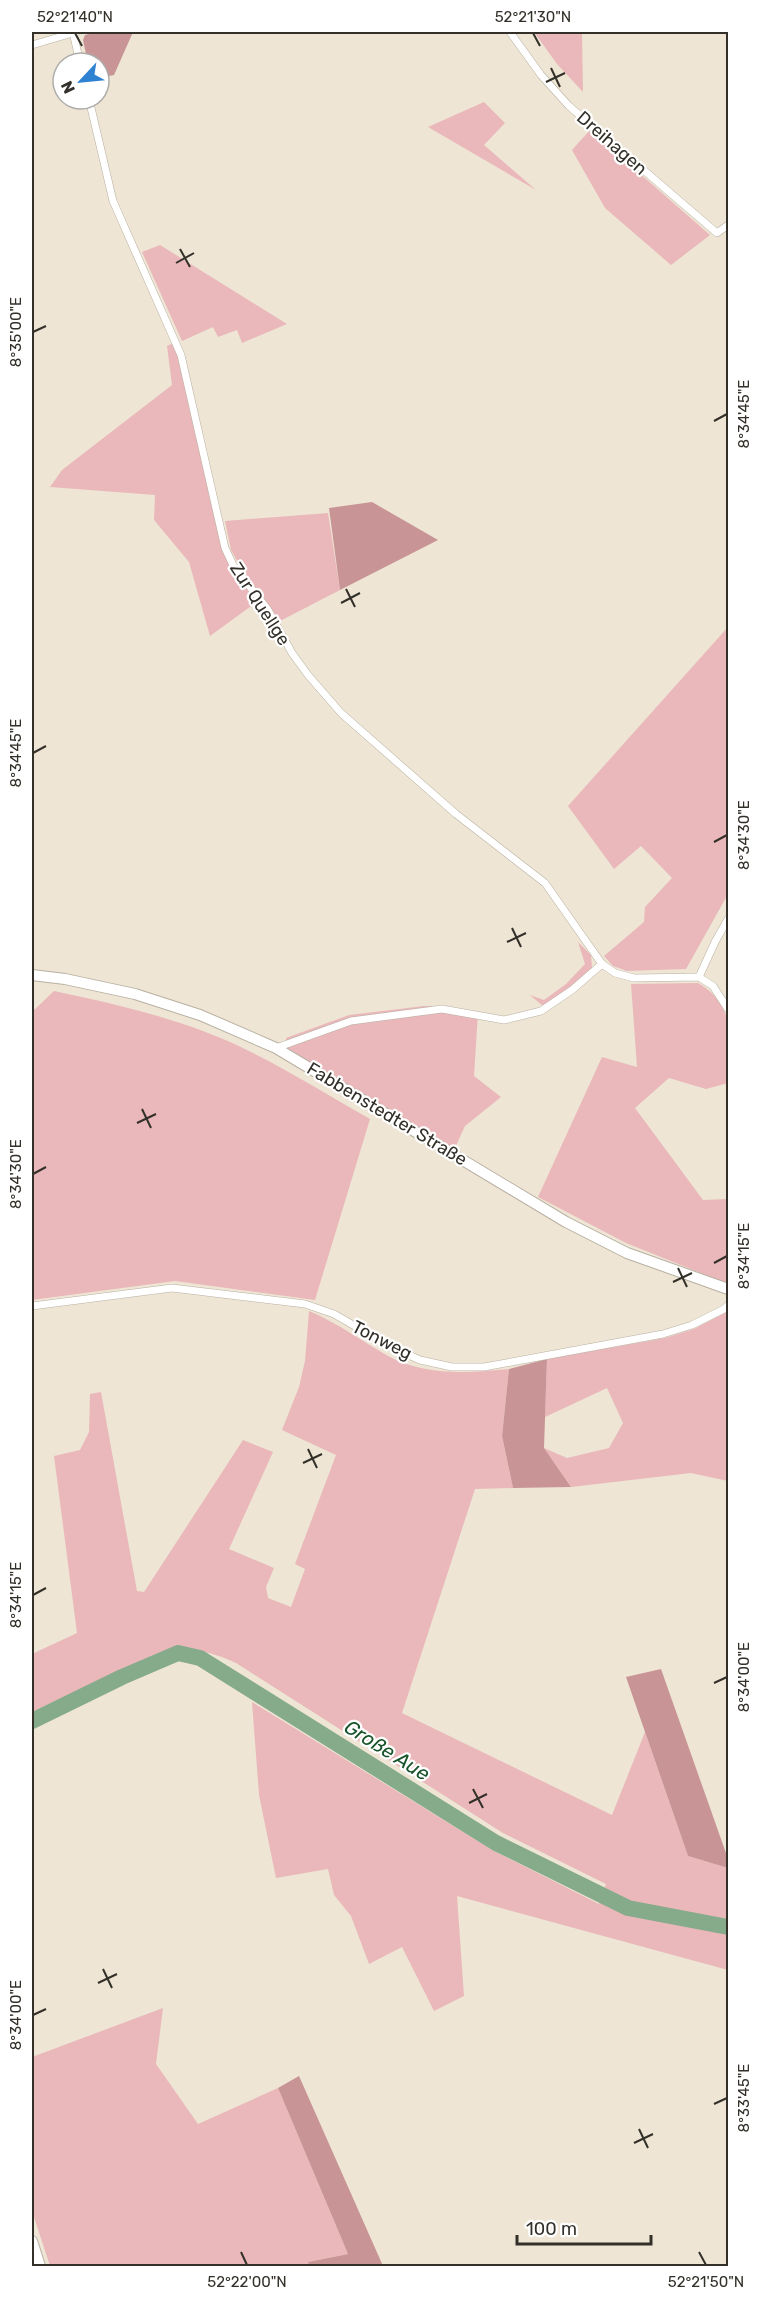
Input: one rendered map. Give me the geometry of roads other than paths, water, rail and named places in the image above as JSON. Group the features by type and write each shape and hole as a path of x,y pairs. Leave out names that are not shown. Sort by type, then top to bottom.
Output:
{"street":[{"path":"32,45 75,32 78,51"},
{"name":"Dreihagen","path":"510,32 541,75 569,106 717,232 729,225"},
{"name":"Zur Quellge","path":"92,111 113,201 181,355 225,548 233,565 268,610 308,675 341,713 456,814 545,884 602,964"},
{"path":"699,977 715,942 729,919"},
{"path":"276,1048 351,1021 442,1009 504,1020 541,1011 572,990 602,964 615,973 634,978 699,977 713,986 729,1009"},
{"name":"Fabbenstedter Straße","path":"32,975 65,979 135,994 200,1016 276,1048 566,1222 627,1253 729,1289"},
{"name":"Tonweg","path":"32,1306 172,1288 305,1304 334,1314 393,1348 420,1360 452,1367 484,1367 663,1334 692,1325 729,1305"},
{"path":"32,2241 40,2266"}],"waterway":[{"name":"Große Aue","path":"32,1721 122,1677 178,1653 200,1658 496,1843 628,1908 728,1927"}]}
